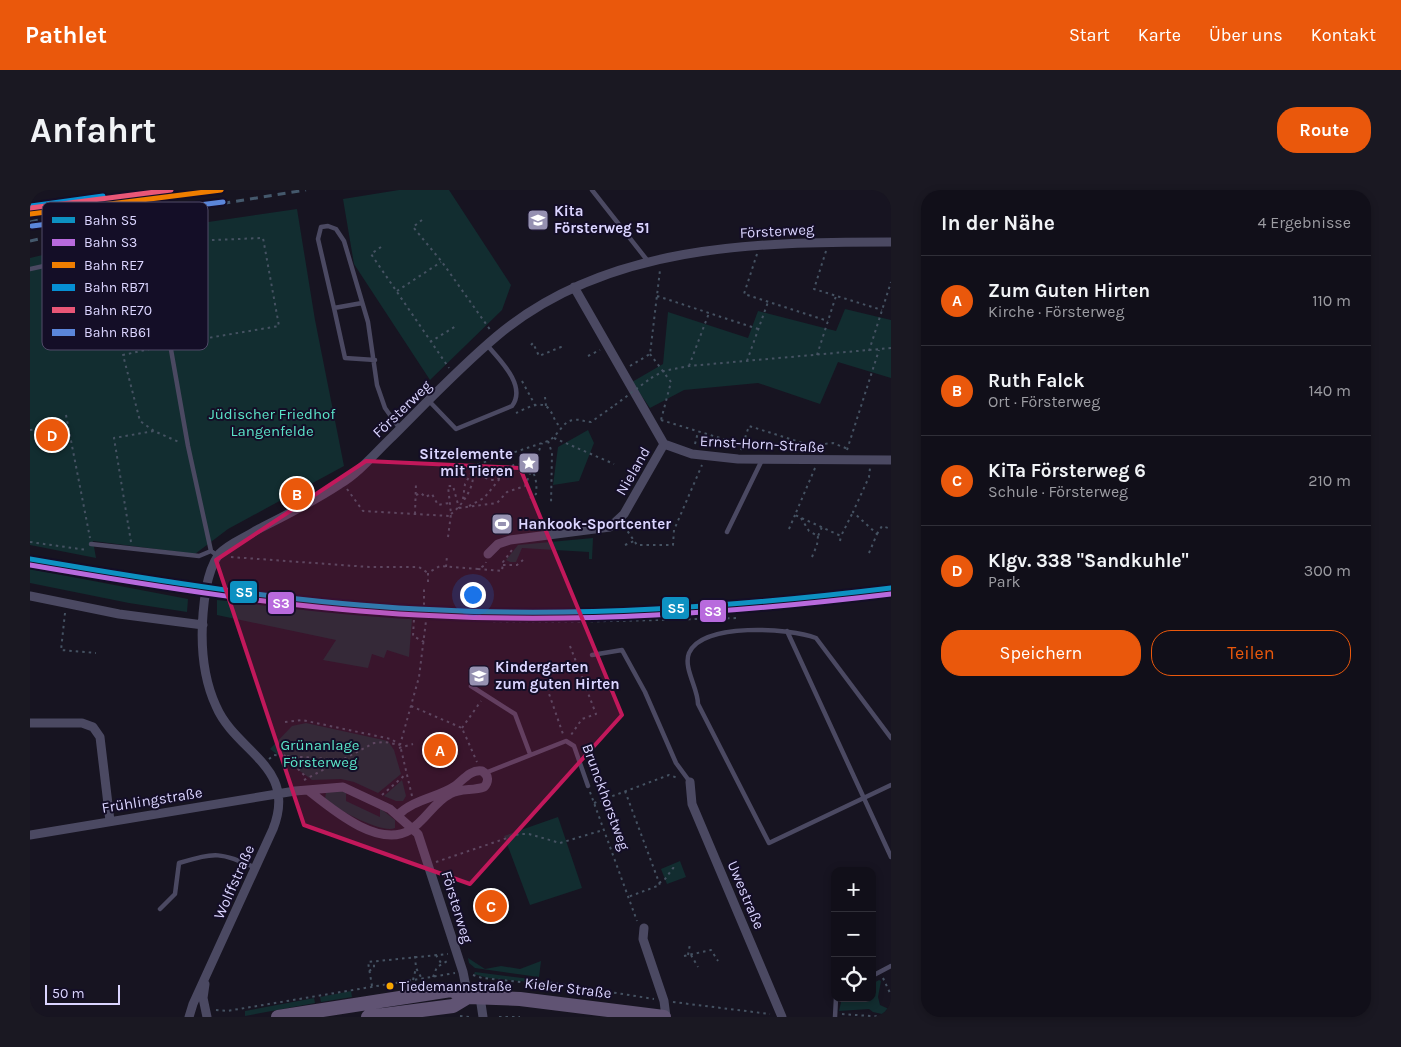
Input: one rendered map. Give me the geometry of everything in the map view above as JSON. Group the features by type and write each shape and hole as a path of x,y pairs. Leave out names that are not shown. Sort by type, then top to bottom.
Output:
{"main road":[{"name":"Kieler Straße","path":"278,1017 451,990 474,997 528,999 665,1017"},
{"name":"Kieler Straße","path":"368,1017 453,1006 474,997"}],"street":[{"name":"Försterweg","path":"215,553 342,483 496,337 543,303 574,287 647,260 710,250 829,242 891,242"},
{"path":"574,287 620,372 664,444"},
{"name":"Ernst-Horn-Straße","path":"664,444 692,454 738,459 844,462 891,460"},
{"name":"Nieland","path":"488,554 498,544 521,539 604,529 620,519 664,444"},
{"path":"215,553 206,586 203,625 204,656 210,690 216,708 226,725 264,762 272,774 278,794"},
{"path":"30,596 119,614 203,625"},
{"path":"30,723 82,723 93,727 100,737 110,821"},
{"path":"309,791 332,809 371,831 388,836 412,829 437,803 450,793 484,787 488,781 485,773 478,770 473,772 450,788 415,803 398,815"},
{"name":"Uwestraße","path":"690,782 692,804 782,1017"},
{"name":"Försterweg","path":"278,794 343,787 375,801 398,815 412,829 421,839 463,972 483,1017"},
{"name":"Frühlingstraße","path":"30,835 278,794"},
{"name":"Wolffstraße","path":"190,1017 193,1004 276,822 278,794"},
{"path":"644,928 643,939 664,1000 665,1017"},
{"name":"Wolffstraße","path":"206,979 204,998 209,1013"}],"lane":[{"path":"592,190 647,260"},
{"path":"375,360 345,358 318,239 321,227 328,226 336,229 344,241 368,322 375,360 377,385 385,408 400,429"},
{"path":"334,308 362,303"},
{"path":"429,402 456,429 512,406 518,392 516,384 487,345"},
{"path":"91,544 199,556 215,553 188,446 170,350"},
{"path":"727,532 762,460"},
{"path":"891,738 822,643 807,634 757,630 722,633 699,642 693,647 688,659 698,693 698,704 769,843 891,784"},
{"path":"787,631 891,857"},
{"path":"592,656 622,650 645,692 676,763 690,782"},
{"path":"471,686 515,714 530,754"},
{"name":"Brunckhorstweg","path":"485,773 567,741 574,746 588,786"},
{"path":"160,909 175,894 179,863 216,854 228,856 256,868"},
{"path":"876,974 891,966"},
{"path":"835,1016 836,1002"}],"path":[{"path":"422,220 414,227 442,262 496,337"},
{"path":"208,240 263,238 279,326 208,338"},
{"path":"829,242 814,289 882,310"},
{"path":"760,246 744,294 828,321"},
{"path":"381,247 370,254 455,376"},
{"path":"661,258 650,354 671,382 662,419 743,446"},
{"path":"397,291 442,262"},
{"path":"869,351 891,282"},
{"path":"657,296 758,328"},
{"path":"817,356 836,296"},
{"path":"747,361 768,302"},
{"path":"689,366 709,312"},
{"path":"430,342 456,326"},
{"path":"531,345 533,343 539,356 561,347 560,344"},
{"path":"588,356 607,347"},
{"path":"463,500 465,484 473,470 487,460 548,441 554,438 561,427 573,419 591,422 651,378 664,371 689,366 891,348"},
{"path":"144,350 123,355 140,421 154,431 188,446"},
{"path":"844,462 879,350"},
{"path":"620,372 650,354"},
{"path":"545,397 546,406 561,427"},
{"path":"509,416 534,405 546,406"},
{"path":"30,542 92,551 66,415"},
{"path":"30,430 68,425"},
{"path":"738,459 749,426 822,449"},
{"path":"133,550 114,438 154,431"},
{"path":"692,454 698,432"},
{"path":"554,438 614,464"},
{"path":"548,441 552,453 551,505"},
{"path":"459,508 497,503 507,492 527,484 542,443"},
{"path":"789,530 824,444 833,443 848,449"},
{"path":"620,519 637,545 673,546 674,530 706,456"},
{"path":"840,540 869,477 871,461"},
{"path":"473,470 493,480 514,466 522,465 532,470 536,477 536,494 530,498"},
{"path":"342,483 364,512 451,515 459,508 472,482 473,470"},
{"path":"467,507 484,498 503,474"},
{"path":"415,514 416,483"},
{"path":"448,537 451,515 448,486 453,486 459,508"},
{"path":"416,495 421,493 426,497 432,494 438,505 449,503"},
{"path":"853,512 877,534"},
{"path":"795,515 841,536"},
{"path":"801,518 809,531 818,536"},
{"path":"868,553 882,526 891,529"},
{"path":"812,557 822,528"},
{"path":"428,573 440,566 502,570 502,565 521,539"},
{"path":"625,545 634,541"},
{"path":"215,553 370,567 418,567 428,573"},
{"path":"478,569 485,565 488,554"},
{"path":"446,567 447,556"},
{"path":"502,565 517,566 523,560"},
{"path":"428,573 428,582"},
{"path":"424,589 424,605"},
{"path":"476,590 476,607"},
{"path":"66,604 61,650 96,653"},
{"path":"424,642 413,636 414,619 418,615 485,621 550,622 638,620 655,622 739,618"},
{"path":"415,803 399,746 419,677 426,621"},
{"path":"567,741 577,723 596,714 570,646"},
{"path":"547,688 567,741"},
{"path":"462,728 480,703"},
{"path":"411,706 462,728 464,733"},
{"path":"285,722 302,720 391,739 399,746"},
{"path":"466,737 477,761"},
{"path":"295,791 296,785 374,743 399,746 412,744"},
{"path":"264,762 274,755 342,760"},
{"path":"284,755 308,779"},
{"path":"375,801 406,774"},
{"path":"594,803 669,775 690,782"},
{"name":"Brunckhorstweg","path":"588,786 636,920"},
{"path":"625,791 659,883"},
{"path":"430,864 519,834 528,834 560,843 603,830"},
{"path":"628,897 660,885 659,883 665,879 673,868 678,869"},
{"path":"690,944 689,955 698,967"},
{"path":"684,956 711,950 718,961"},
{"path":"372,986 368,962 374,961 448,954 453,974"},
{"path":"436,955 441,964"},
{"path":"413,980 416,956"},
{"path":"433,977 434,971 441,964 449,960"},
{"path":"369,971 374,968 374,961"},
{"path":"416,968 422,978"},
{"path":"209,1013 458,972"},
{"path":"468,972 482,978 540,984 546,982"},
{"path":"227,1011 228,1016"},
{"path":"835,1016 884,1017"},
{"path":"456,1017 470,1017"},
{"path":"499,1017 520,1017"}],"highlighted area":[{"path":"366,461 520,468 622,715 470,884 304,825 216,560"}],"green space":[{"path":"399,190 449,190 511,285 502,310 430,380 354,264 343,199"},
{"name":"Jüdischer Friedhof Langenfelde","path":"297,209 315,320 344,466 228,529 195,554 93,541 96,558 30,545 30,258 42,255 42,350 208,350 208,222"},
{"path":"845,309 891,320 891,378 838,362 820,404 758,383 684,390 650,408 632,382 663,364 668,312 748,338 758,311 836,331"},
{"path":"588,430 594,443 579,481 553,485 558,447"},
{"path":"593,538 592,559 589,559 589,552 522,548 516,562 506,560 518,545"},
{"path":"30,569 188,599 187,612 129,603 30,583"},
{"path":"217,600 412,619 409,657 387,650 384,658 372,654 368,668 323,660 336,640 217,615"},
{"name":"Grünanlage Försterweg","path":"306,723 388,741 394,750 401,774 378,793 354,782 341,779 312,780 270,749 292,726"},
{"path":"402,780 406,796 403,801 396,801 384,796"},
{"path":"336,790 346,792 346,801 380,817 380,808 395,820 395,828 389,829 370,824 339,809 325,799 326,792"},
{"path":"558,817 582,888 530,905 504,836"},
{"path":"680,861 686,877 667,884 661,869"},
{"path":"468,958 485,969 501,966 520,969 541,961 539,977 475,968 469,963"},
{"path":"475,972 539,980 540,983 488,978 474,974"},
{"path":"881,981 878,997 880,1005 891,1010 891,1016 873,1012 869,1009 839,1011 841,1002 876,1002 876,982"},
{"path":"351,991 352,997 321,1002 320,997"},
{"path":"314,998 315,1003 245,1016 245,1011"}],"railway":[{"path":"208,206 306,190"},
{"path":"121,202 130,200"},
{"path":"30,222 42,219"},
{"path":"30,241 42,238"}],"rail line":[{"name":"RE70","path":"77,202 171,190"},
{"name":"RE7","path":"126,202 221,190"},
{"name":"RB71","path":"60,202 103,196"},
{"name":"RB61","path":"208,204 223,202"},
{"name":"RB71","path":"31,206 42,204"},
{"name":"RE70","path":"30,208 42,206"},
{"name":"RE7","path":"30,214 42,212"},
{"name":"RB61","path":"32,226 42,225"},
{"name":"S5","path":"30,559 175,583 272,596 369,606 477,611 536,612 655,609 773,601 891,588"},
{"name":"S3","path":"30,565 175,589 272,602 369,612 477,617 536,618 655,615 773,607 891,594"}],"place":[{"name":"Kita Försterweg 51","path":"538,220"},
{"name":"Klgv. 338 \"Sandkuhle\"","path":"52,435"},
{"name":"Sitzelemente mit Tieren","path":"529,463"},
{"name":"Ruth Falck","path":"297,494"},
{"name":"Hankook-Sportcenter","path":"502,524"},
{"name":"Kindergarten zum guten Hirten","path":"479,676"},
{"name":"Zum Guten Hirten","path":"440,750"},
{"name":"KiTa Försterweg 6","path":"491,906"},
{"name":"Tiedemannstraße","path":"390,986"}]}
